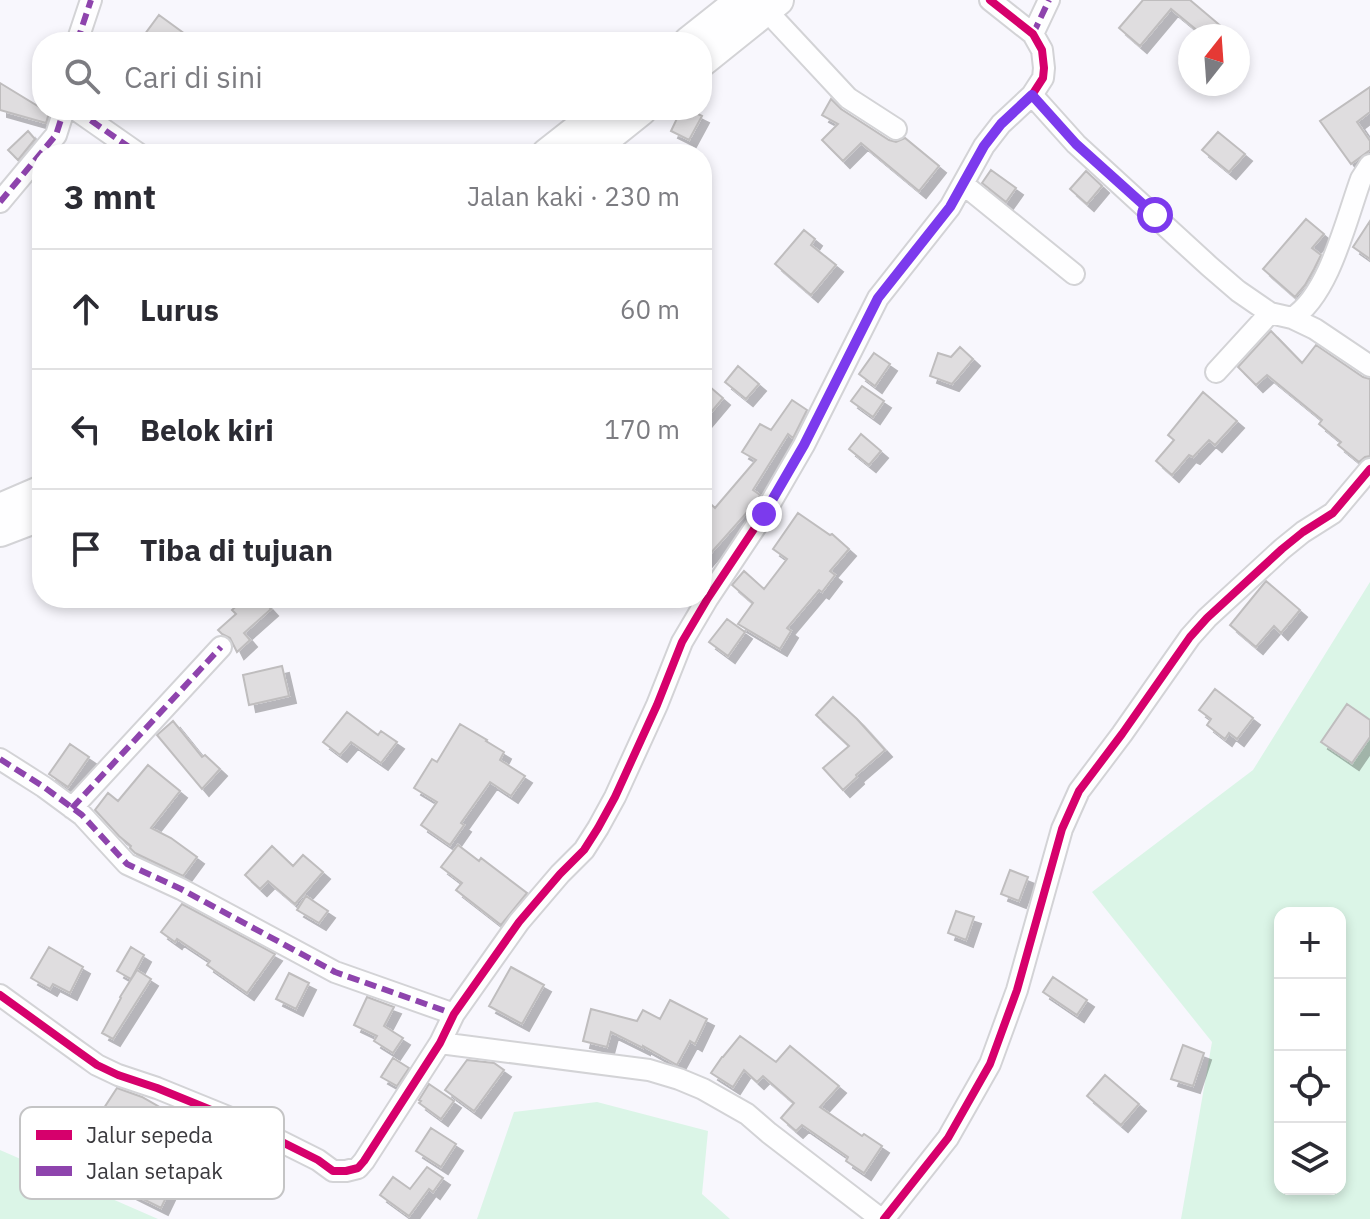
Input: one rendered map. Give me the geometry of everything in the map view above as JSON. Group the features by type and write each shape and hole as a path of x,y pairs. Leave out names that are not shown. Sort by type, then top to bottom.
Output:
{"main road":[{"path":"708,32 762,3"},
{"path":"712,51 762,3"},
{"path":"560,144 590,120"},
{"path":"598,144 628,120"},
{"path":"0,509 32,495"},
{"path":"0,531 32,519"}],"street":[{"path":"80,32 91,0"},
{"path":"712,587 764,514 804,445 878,298 950,207 984,146 1001,124 1032,95 1043,78 1042,50 1033,34 990,0"},
{"path":"1033,34 1049,0"},
{"path":"762,3 848,98 896,129"},
{"path":"1032,95 1084,152 1209,266 1270,313 1292,318 1334,340 1370,366"},
{"path":"48,144 56,135 61,120"},
{"path":"90,120 125,144"},
{"path":"0,202 32,164"},
{"path":"1292,318 1302,312 1321,288 1361,179 1370,165"},
{"path":"963,184 1074,274"},
{"path":"1216,372 1270,313"},
{"path":"440,1043 649,1070 679,1079 747,1114 882,1219 948,1138 990,1064 1017,990 1062,829 1079,791 1207,618 1282,549 1333,513 1370,469"},
{"path":"284,1143 333,1171 358,1168 364,1161 440,1043 454,1014 519,922 584,850 598,828 615,797 657,705 675,656 699,608"},
{"path":"72,808 221,647"},
{"path":"0,759 82,815 127,864 181,889 335,972 454,1014"},
{"path":"0,995 97,1065 204,1107"}],"green space":[{"path":"1370,582 1370,1219 1181,1219 1212,1042 1092,892 1253,770"},
{"path":"597,1102 708,1131 702,1194 730,1219 477,1219 514,1112"},
{"path":"0,1150 20,1159 20,1199 112,1199 158,1219 0,1219"}],"building":[{"path":"1143,0 1190,0 1218,24 1189,24 1171,9 1140,46 1119,28"},
{"path":"159,15 182,32 146,32"},
{"path":"0,83 32,103 32,119 0,110"},
{"path":"1370,87 1370,112 1357,122 1370,141 1370,150 1351,164 1320,121"},
{"path":"831,99 889,140 896,142 905,138 939,166 919,191 861,143 843,161 822,140 838,124 822,115"},
{"path":"676,120 700,120 689,140 671,131"},
{"path":"28,131 35,139 18,160 8,150"},
{"path":"1218,132 1245,154 1229,172 1202,150"},
{"path":"991,170 1016,188 1006,202 982,183"},
{"path":"1086,171 1102,186 1087,204 1070,189"},
{"path":"1306,219 1324,234 1312,248 1321,255 1295,297 1263,269"},
{"path":"1370,221 1370,259 1353,247"},
{"path":"804,230 815,239 811,245 836,265 811,295 775,264"},
{"path":"1271,331 1302,363 1316,345 1370,379 1370,456 1359,462 1319,424 1322,420 1267,375 1256,385 1238,367"},
{"path":"960,347 973,359 952,384 930,376 938,353 951,357"},
{"path":"874,353 890,364 875,386 859,374"},
{"path":"738,366 759,384 746,399 725,382"},
{"path":"862,386 884,401 873,417 851,401"},
{"path":"712,389 723,398 712,411"},
{"path":"1203,392 1237,421 1215,445 1209,440 1193,457 1189,455 1172,475 1156,461 1174,440 1168,435"},
{"path":"792,400 807,410 793,438 788,434 753,490 760,495 757,501 712,552 712,505 715,508 756,460 742,452 760,424 771,430"},
{"path":"861,434 881,451 869,465 849,449"},
{"path":"798,513 832,534 849,549 830,571 835,575 822,592 819,590 787,628 791,631 780,649 738,624 753,603 732,585 744,571 764,589 787,559 773,549"},
{"path":"1266,581 1300,610 1281,633 1274,626 1256,647 1230,625"},
{"path":"271,609 244,633 250,640 237,652 230,638 218,630 236,614 232,610"},
{"path":"727,619 745,632 728,656 709,642"},
{"path":"282,666 289,696 249,705 243,675"},
{"path":"1215,689 1253,718 1237,739 1229,733 1225,739 1207,725 1211,719 1199,710"},
{"path":"833,697 885,750 843,790 823,768 849,746 816,715"},
{"path":"1347,704 1370,720 1370,737 1352,763 1321,742"},
{"path":"347,712 378,735 381,731 397,742 381,763 351,742 340,755 323,742"},
{"path":"173,721 202,757 205,755 220,769 202,789 157,735"},
{"path":"460,724 504,752 500,760 525,776 511,796 490,782 461,823 464,825 450,845 421,825 437,802 414,788 432,759 437,762"},
{"path":"70,744 89,757 68,787 49,774"},
{"path":"148,765 180,791 151,828 197,857 183,876 135,853 95,810 108,793 118,801"},
{"path":"458,845 479,861 481,858 527,893 501,925 456,890 462,883 441,867"},
{"path":"272,846 293,866 303,855 323,872 295,904 268,881 260,889 245,875"},
{"path":"1010,870 1028,877 1019,901 1001,894"},
{"path":"306,896 328,911 319,923 297,910"},
{"path":"182,904 275,954 247,993 207,965 210,961 161,932"},
{"path":"956,911 974,917 966,940 948,933"},
{"path":"49,947 83,967 70,993 53,984 50,989 31,978"},
{"path":"131,947 144,955 131,979 117,971"},
{"path":"511,967 544,985 522,1024 489,1006"},
{"path":"137,970 151,979 113,1039 102,1033"},
{"path":"289,973 309,983 296,1009 276,999"},
{"path":"1053,977 1087,1000 1077,1015 1043,992"},
{"path":"367,997 394,1007 384,1026 403,1038 393,1053 374,1041 377,1036 354,1025"},
{"path":"670,1000 707,1019 695,1044 690,1041 677,1065 611,1032 607,1047 583,1041 591,1009 637,1021 643,1010 660,1019"},
{"path":"740,1036 776,1062 790,1046 839,1086 820,1107 882,1146 864,1173 846,1161 848,1157 802,1125 796,1131 781,1118 794,1103 763,1076 757,1082 744,1070 733,1087 711,1073"},
{"path":"1183,1045 1204,1053 1193,1086 1171,1079"},
{"path":"393,1058 409,1068 397,1086 381,1077"},
{"path":"467,1060 494,1063 504,1070 474,1111 445,1090"},
{"path":"1105,1075 1139,1104 1121,1125 1087,1096"},
{"path":"429,1084 454,1101 441,1119 419,1103"},
{"path":"117,1088 160,1107 105,1107"},
{"path":"431,1128 456,1144 441,1167 416,1151"},
{"path":"427,1167 443,1178 433,1192 429,1189 409,1216 380,1195 393,1177 410,1189"},
{"path":"143,1199 165,1199 161,1208"}],"marked path":[{"path":"80,32 91,0"},
{"path":"1033,34 1049,0"},
{"path":"48,144 56,135 61,120"},
{"path":"90,120 125,144"},
{"path":"0,202 32,164"},
{"path":"72,808 221,647"},
{"path":"0,759 82,815 127,864 181,889 335,972 454,1014"}],"cycle path":[{"path":"712,592 764,514 804,445 878,298 950,207 984,146 1001,124 1032,95 1043,78 1042,50 1033,34 990,0"},
{"path":"884,1219 948,1138 990,1064 1017,990 1062,829 1079,791 1207,618 1282,549 1333,513 1370,469"},
{"path":"284,1143 333,1171 358,1168 364,1161 440,1043 454,1014 519,922 584,850 598,828 657,705 682,642 702,608"},
{"path":"0,995 97,1065 204,1107"}],"route":[{"path":"764,514 804,445 878,298 950,207 984,146 1001,124 1032,95 1076,144 1155,215"}]}
